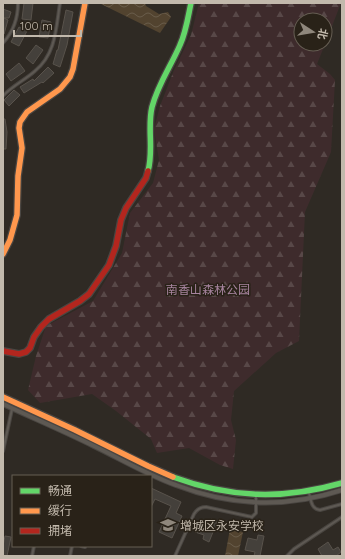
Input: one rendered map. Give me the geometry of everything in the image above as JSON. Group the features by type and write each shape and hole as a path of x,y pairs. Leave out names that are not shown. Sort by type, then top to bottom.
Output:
{"street":[{"path":"3,254 10,240 18,207 18,176 22,148 19,128 20,122 27,112 64,87 71,76 85,3"},
{"path":"3,351 19,354 26,352 30,348 34,337 41,327 49,319 89,294 108,265 116,246 121,220 126,208 146,178 151,157 150,126 152,107 160,82 181,43 191,3"},
{"path":"3,397 178,479 212,490 256,496 287,495 309,492 342,483"},
{"path":"3,404 175,485 210,496 228,500 288,502 342,490"}],"lane":[{"path":"3,43 14,25 18,3"},
{"path":"3,96 37,70 48,57 54,42 60,3"},
{"path":"3,451 12,408"},
{"path":"309,492 314,508 320,510 342,504"},
{"path":"175,556 194,514 199,508 206,507 252,517 256,513 256,496"},
{"path":"287,556 294,549 342,517"}],"green space":[{"name":"南香山森林公园","path":"199,3 341,3 333,24 333,12 293,12 293,52 322,52 317,64 335,80 331,152 305,212 299,341 276,353 234,391 231,420 236,440 233,469 220,465 189,448 157,453 151,439 92,394 40,403 28,390 36,356 46,326 93,301 122,253 130,213 153,183 159,160 154,129 160,106 174,70 191,35"}],"water":[{"path":"101,3 145,3 146,6 159,14 168,12 171,17 160,33"},
{"path":"230,529 243,532 238,556 225,556"}],"building":[{"path":"24,3 33,3 31,20 22,19"},
{"path":"3,9 11,12 9,18 4,18 8,20 4,34"},
{"path":"66,10 73,12 67,45 60,67 53,64 58,50"},
{"path":"42,20 51,22 48,38 39,37"},
{"path":"19,27 27,31 19,46 11,42"},
{"path":"36,45 43,50 33,64 26,58"},
{"path":"19,63 25,71 11,81 6,74"},
{"path":"48,67 54,73 43,83 42,82 24,93 20,87 33,79 34,81"},
{"path":"14,90 20,95 9,106 4,100"},
{"path":"3,119 5,119 7,132 6,149 3,149"},
{"path":"152,488 181,502 176,513 182,516 172,538 159,532 171,506 155,499 152,505"},
{"path":"211,519 217,522 209,542 203,539 204,535 195,532 200,520 209,524"},
{"path":"258,535 264,536 260,556 254,556 255,552 245,550 248,538 257,540"},
{"path":"5,536 11,537 7,556 3,556 3,546"},
{"path":"328,542 333,550 338,547 341,552 336,556 322,556 318,549"}],"traffic: fast":[{"path":"148,171 150,163 150,123 152,107 165,75 182,40 191,3"},
{"path":"173,477 215,489 236,493 257,494 299,492 342,483"}],"traffic: slow":[{"path":"3,254 10,240 17,215 18,176 22,148 19,128 20,122 27,112 60,89 70,77 73,69 85,3"},
{"path":"3,397 173,477"}],"traffic: jam":[{"path":"3,351 19,354 26,352 30,348 34,337 49,319 89,294 109,265 116,246 121,220 126,208 146,178 148,171"}],"place":[{"name":"增城区永安学校","path":"168,525"}]}
